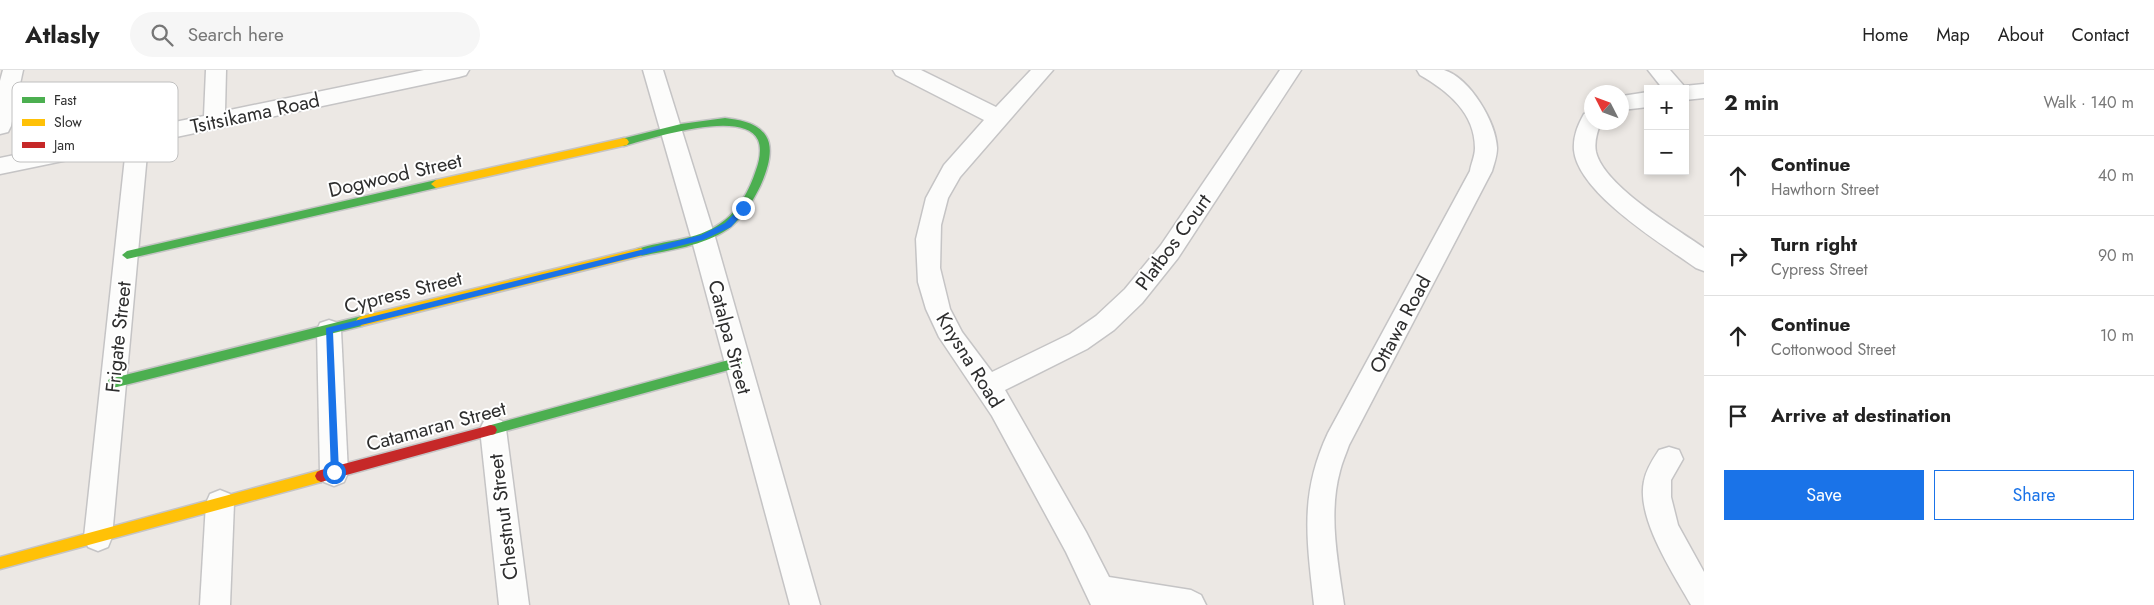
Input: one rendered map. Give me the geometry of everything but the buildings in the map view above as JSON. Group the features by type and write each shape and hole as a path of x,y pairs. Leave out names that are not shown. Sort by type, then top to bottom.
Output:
{"street":[{"path":"0,126 13,70"},
{"path":"214,122 216,70"},
{"name":"Tsitsikama Road","path":"178,129 421,74 459,70"},
{"name":"Catalpa Street","path":"653,70 703,237 736,363 805,605"},
{"path":"903,70 999,118"},
{"name":"Knysna Road","path":"1043,70 948,177 937,197 930,219 927,264 938,310 949,333 988,386 1103,598"},
{"name":"Platbos Court","path":"988,386 1080,339 1104,324 1131,300 1158,269 1291,70"},
{"name":"Ottawa Road","path":"1329,605 1321,535 1326,472 1337,442 1480,171 1486,149 1482,126 1475,109 1460,92 1441,77 1427,70"},
{"path":"1658,70 1671,85"},
{"path":"1689,92 1704,90"},
{"path":"1629,102 1644,100"},
{"name":"Dogwood Street","path":"127,255 671,131 730,122 749,127 756,132 764,145 762,160 743,208 728,225 703,237"},
{"path":"1586,130 1584,146 1591,166 1600,180 1621,201 1704,261"},
{"name":"Tsitsikama Road","path":"0,166 19,162"},
{"name":"Frigate Street","path":"98,537 136,162"},
{"name":"Cypress Street","path":"113,383 703,237"},
{"path":"329,330 334,472"},
{"name":"Catamaran Street","path":"0,563 736,363"},
{"name":"Chestnut Street","path":"493,429 514,605"},
{"path":"1669,459 1657,482 1659,506 1670,536 1704,600"},
{"path":"216,605 220,503"},
{"path":"1103,598 1191,605"}],"traffic: fast":[{"path":"624,142 711,122 745,125 757,132 764,142 765,152 759,176 747,200 732,220 706,236 684,243 641,252"},
{"path":"127,255 436,184"},
{"path":"113,383 362,321"},
{"path":"491,430 736,363"}],"traffic: slow":[{"path":"436,184 624,142"},
{"path":"362,321 641,252"},
{"path":"0,563 321,476"}],"traffic: jam":[{"path":"321,476 491,430"}],"route":[{"path":"334,472 329,330 703,237 728,225 743,208"}]}
